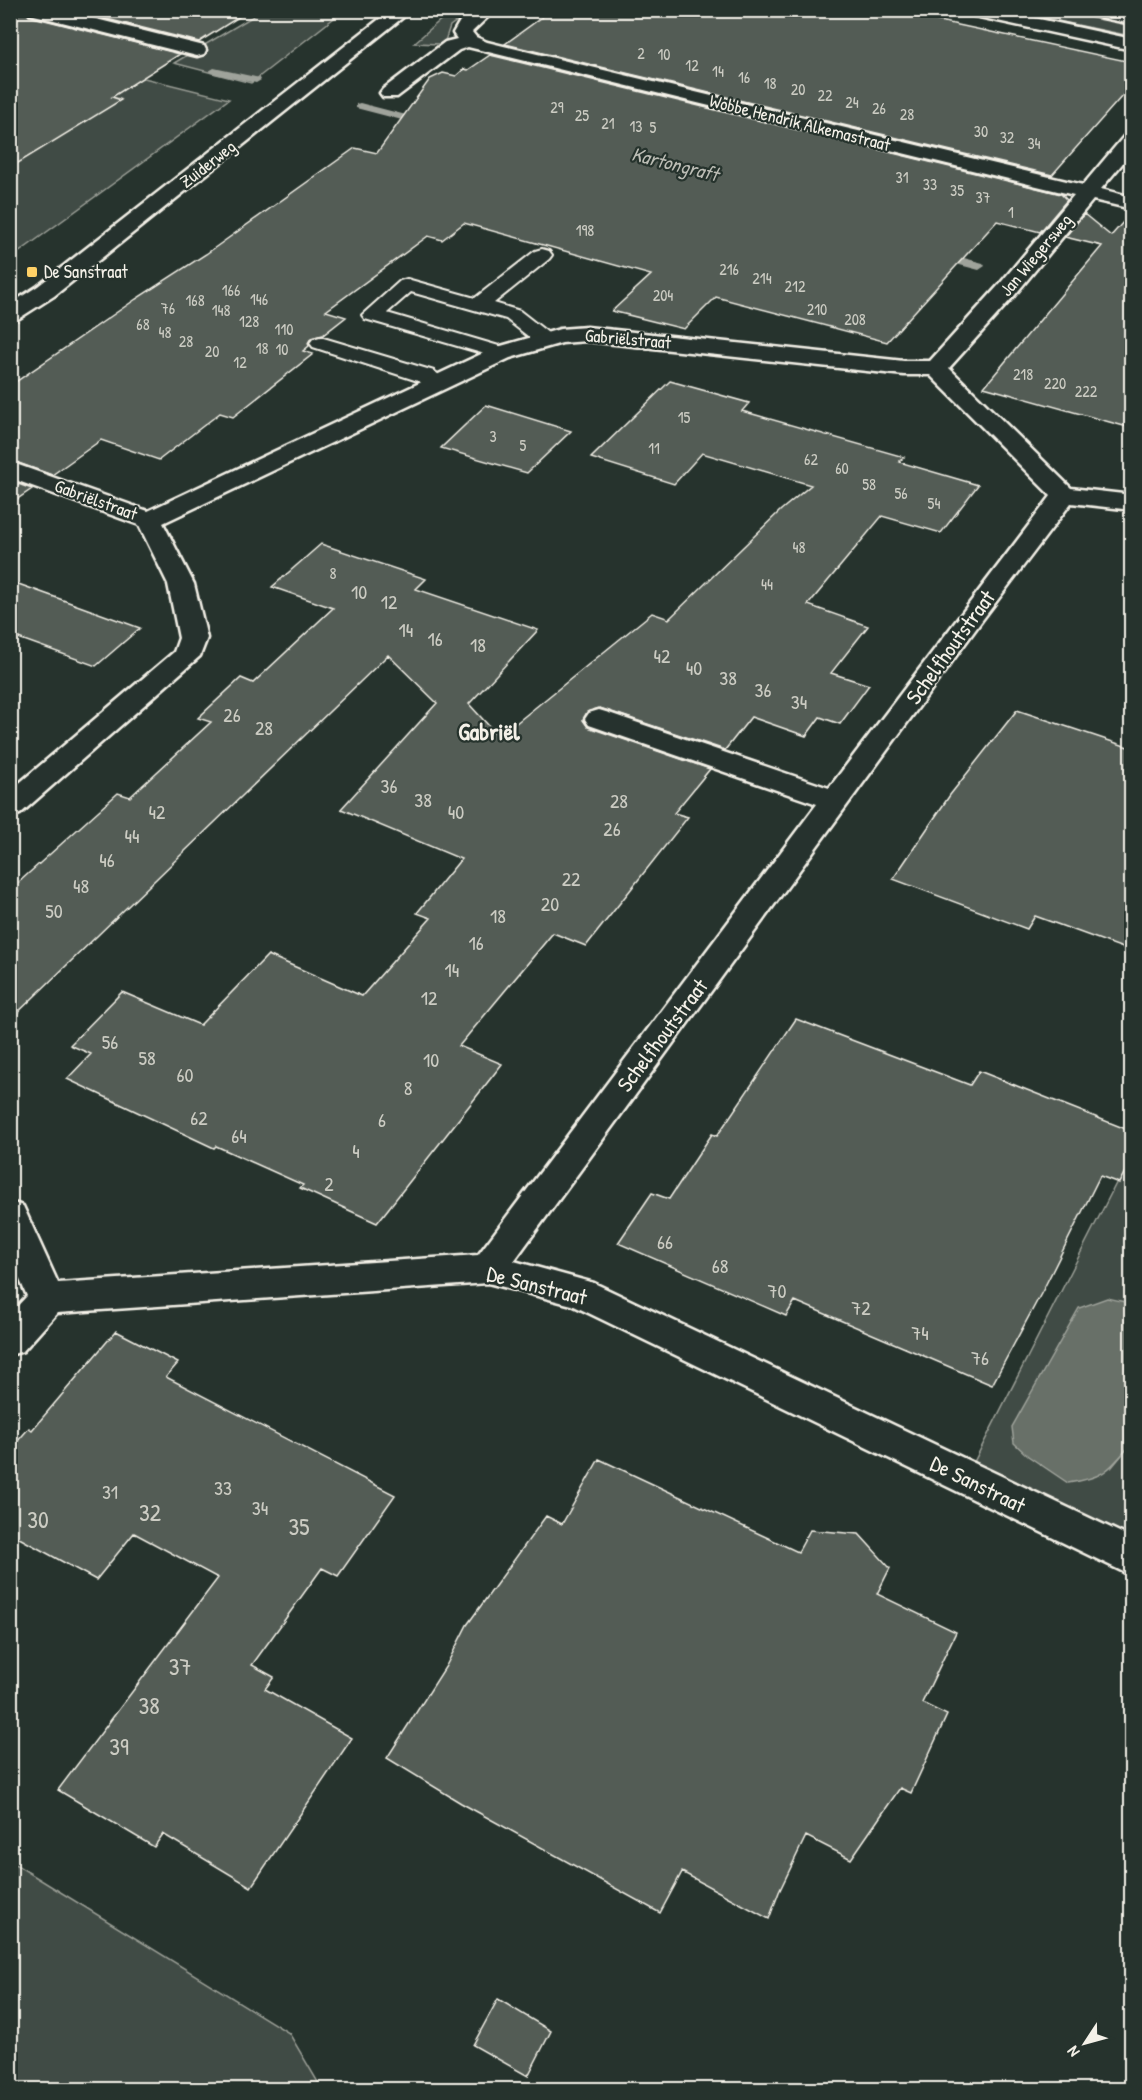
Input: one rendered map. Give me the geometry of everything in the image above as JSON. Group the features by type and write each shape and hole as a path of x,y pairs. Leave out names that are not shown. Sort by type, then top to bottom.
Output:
{"street":[{"path":"36,10 196,50"},
{"name":"Zuiderweg","path":"10,314 46,291 403,10"},
{"path":"390,93 452,46 469,41 462,33 466,25 486,10"},
{"path":"970,10 1131,45"},
{"path":"1089,10 1131,19"},
{"name":"Wobbe Hendrik Alkemastraat","path":"469,41 481,46 1131,203"},
{"name":"Jan Wiegersweg","path":"936,368 1006,291 1089,193 1131,139"},
{"name":"Gabriëlstraat","path":"10,469 149,520 502,353 545,340 587,334 904,368 936,368"},
{"path":"936,368 1064,495 1114,499 1131,503"},
{"name":"Schelfhoutstraat","path":"488,1269 1064,495"},
{"path":"10,807 186,656 193,638 181,584 149,520"},
{"path":"599,719 837,801"},
{"path":"10,1216 47,1299 10,1340"},
{"name":"De Sanstraat","path":"47,1299 488,1269 581,1293 1131,1558"}],"lane":[{"path":"479,305 542,255"},
{"path":"502,353 372,315 407,285 513,315 545,340"},
{"path":"320,343 426,376 438,383"}],"shaded area":[{"path":"262,11 343,11 251,83 174,63"},
{"path":"451,11 471,11 450,26 445,41 440,44 414,43"},
{"path":"1009,11 1068,11 1131,23 1131,36"},
{"path":"132,75 229,99 11,258 11,167 120,99 73,87"},
{"path":"1131,1154 1131,1306 1125,1302 1112,1467 1131,1444 1131,1538 971,1468"},
{"path":"1107,1298 1125,1302 1131,1306 1131,1444 1117,1461 1098,1476 1068,1483 1028,1456 1014,1443 1012,1427 1079,1308"},
{"path":"10,1861 289,2033 322,2089 28,2090 11,2078"}],"building":[{"path":"10,10 25,10 29,16 180,54 112,97 121,100 10,168"},
{"path":"71,10 250,10 199,42"},
{"path":"552,10 888,10 1131,62 1131,86 1052,175 505,44"},
{"path":"490,55 1061,194 1067,200 1040,232 997,221 887,342 716,297 684,329 612,311 651,275 464,223 442,240 428,236 326,311 346,317 323,335 311,338 309,346 303,351 313,354 233,417 220,413 159,460 101,440 52,475 10,460 10,386 206,254 355,148 377,153 430,79 443,73 456,76"},
{"path":"1131,213 1131,428 984,387 1102,246 1065,237 1084,214 1111,236"},
{"path":"670,381 749,403 742,411 904,457 899,462 978,485 941,533 882,516 808,605 868,626 831,673 869,685 840,724 820,717 806,736 751,717 725,750 600,708 587,712 583,720 588,727 710,769 674,813 688,817 586,946 553,933 459,1046 502,1064 377,1223 300,1188 303,1185 216,1146 214,1148 67,1079 91,1054 70,1045 122,992 200,1025 268,955 362,996 431,918 417,913 461,859 341,809 437,703 388,655 10,1020 10,890 118,793 130,797 211,722 198,718 241,678 253,683 333,608 272,587 321,544 426,579 416,589 538,630 469,704 499,737 652,613 669,619 781,510 811,485 702,453 674,484 591,458"},
{"path":"486,405 571,431 527,473 441,448"},
{"path":"10,481 32,489 10,504"},
{"path":"10,581 140,628 96,666 10,635"},
{"path":"1017,710 1131,748 1131,951 1035,916 1027,929 893,879 950,795"},
{"path":"796,1019 970,1085 979,1071 1131,1131 1131,1160 1119,1183 1100,1176 992,1385 795,1301 786,1316 618,1243 652,1193 669,1199 712,1134 717,1136"},
{"path":"116,1331 178,1363 166,1377 395,1495 338,1576 322,1568 252,1665 274,1677 265,1689 352,1738 251,1887 163,1834 154,1847 58,1790 218,1578 134,1533 96,1580 10,1533 10,1450 29,1428 32,1430"},
{"path":"599,1459 798,1552 810,1530 859,1534 890,1568 877,1594 956,1632 922,1703 947,1715 911,1793 900,1788 851,1859 806,1836 779,1892 769,1919 682,1872 660,1913 461,1803 387,1758 446,1666 467,1625 546,1516 562,1524"},
{"path":"498,1999 551,2031 528,2076 473,2045"}],"waterway":[{"name":"Kartongraft","path":"214,71 256,80"},
{"name":"Kartongraft","path":"360,106 425,123"},
{"name":"Kartongraft","path":"937,255 979,266"}],"place":[{"name":"De Sanstraat","path":"32,272"}],"district":[{"name":"Gabriël","path":"489,732"}]}
